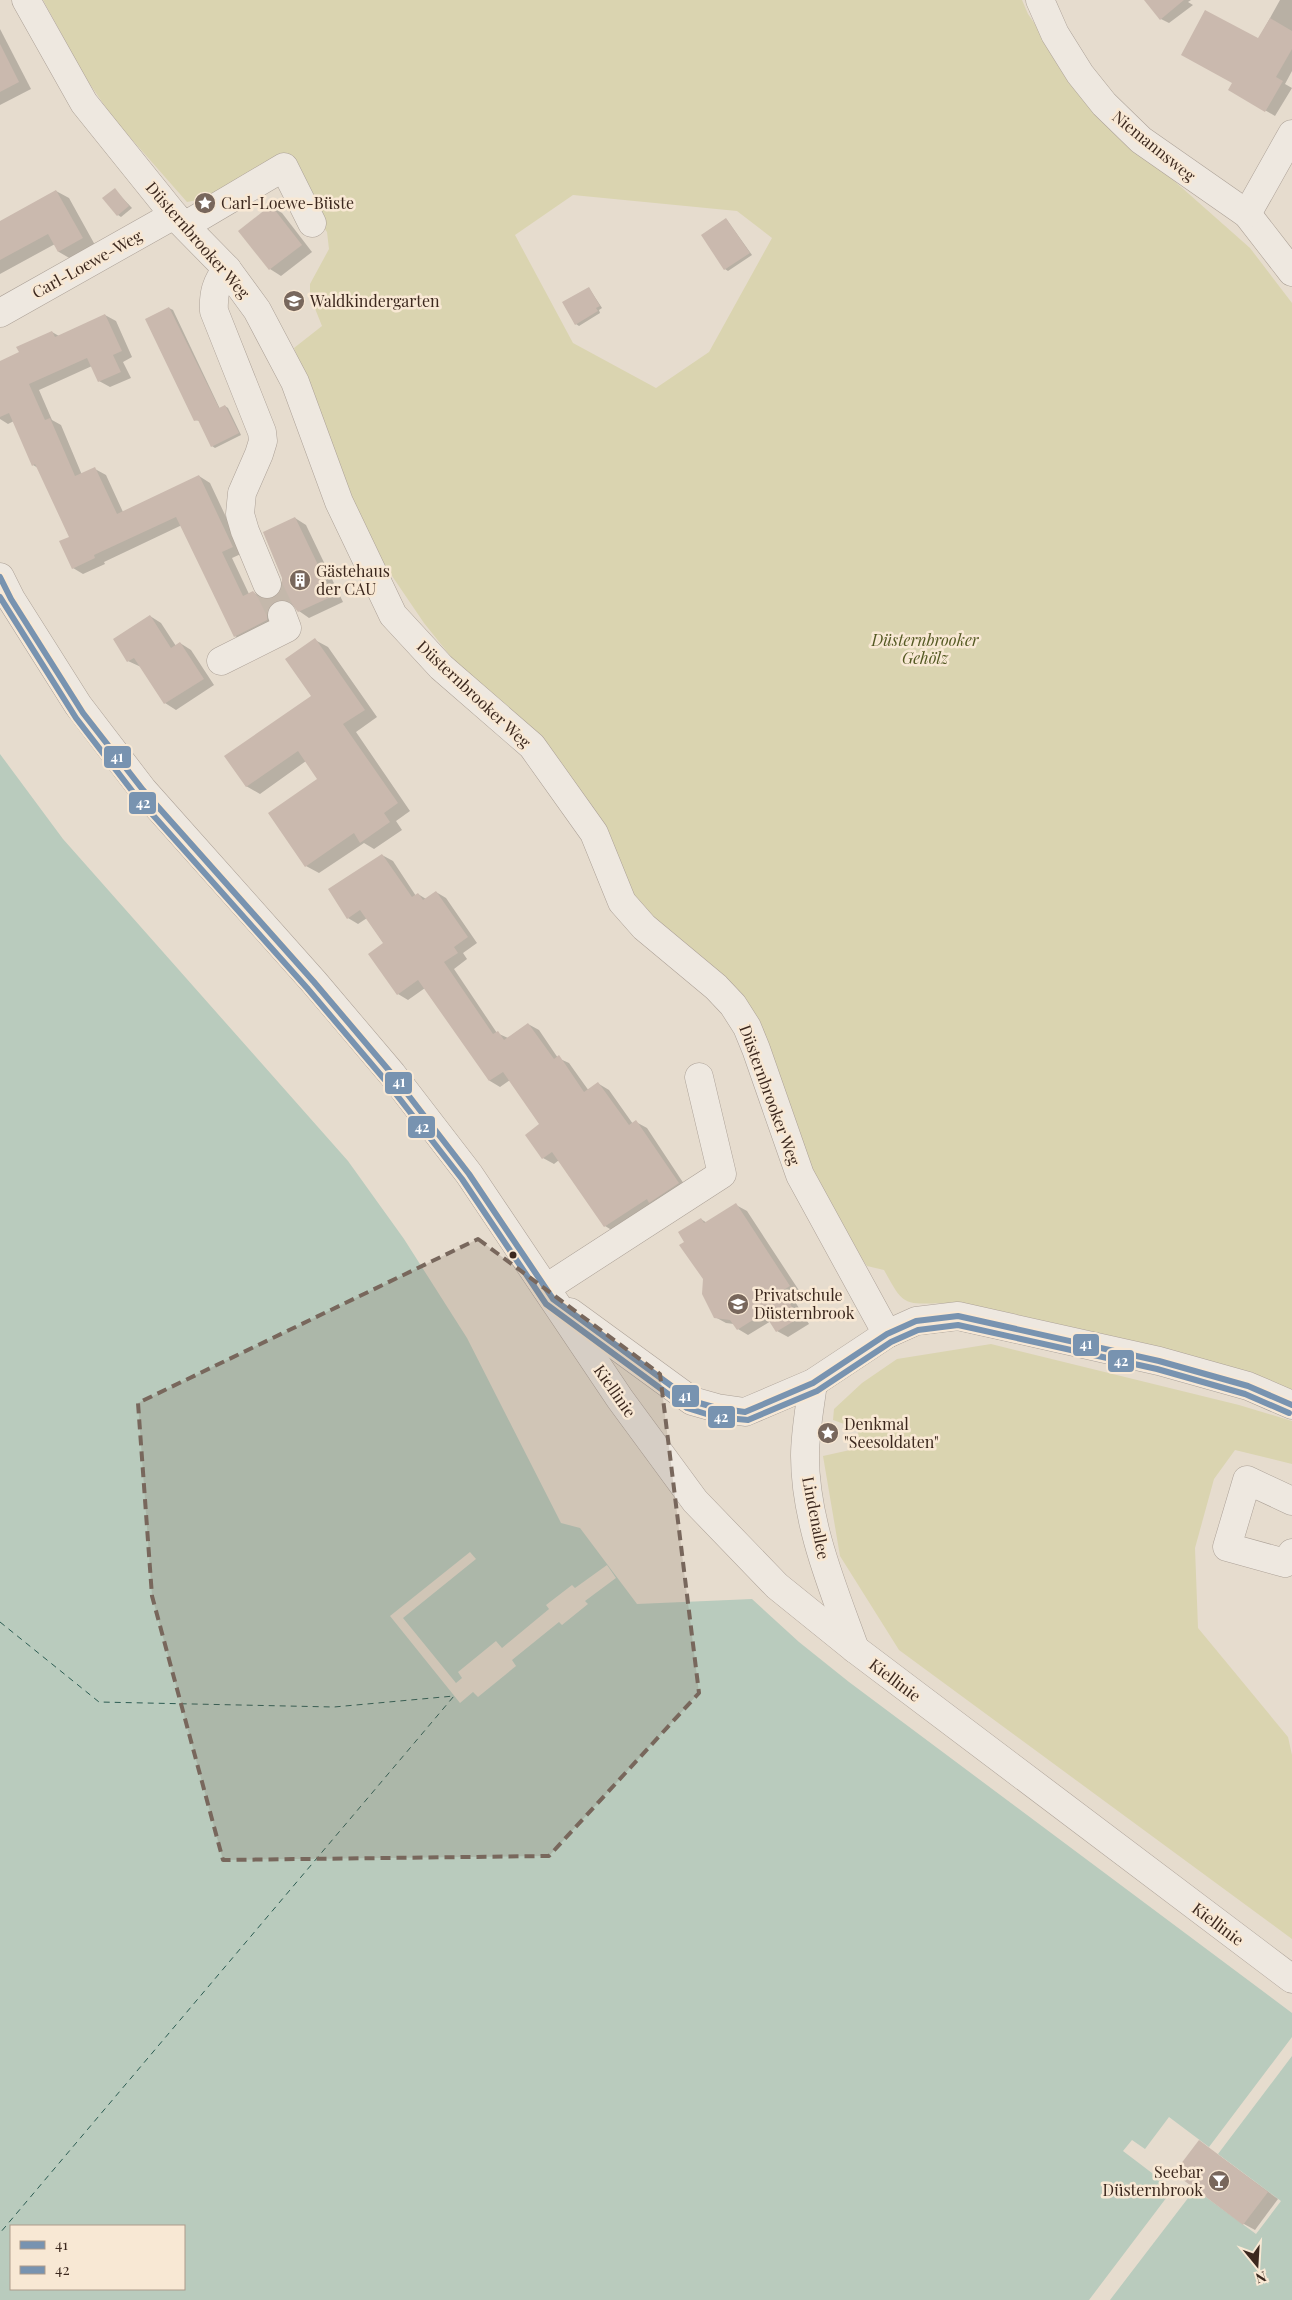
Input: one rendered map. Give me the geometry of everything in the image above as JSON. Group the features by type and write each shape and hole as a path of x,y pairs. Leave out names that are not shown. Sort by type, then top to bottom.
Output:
{"street":[{"name":"Düsternbrooker Weg","path":"26,0 84,103 180,220 226,269 257,310 295,382 339,502 392,615 441,667 532,746 594,833 622,902 644,927 716,987 733,1005 747,1027 800,1175 887,1334"},
{"name":"Niemannsweg","path":"1040,0 1055,34 1080,74 1104,104 1141,140 1247,214 1292,272"},
{"path":"1247,214 1292,134"},
{"name":"Carl-Loewe-Weg","path":"0,313 284,167 312,223"},
{"path":"226,269 216,285 214,311 262,432 263,441 242,494 240,514 267,584"},
{"name":"Kiellinie","path":"0,577 60,678 95,728 143,790 314,982 392,1074 469,1174 620,1399 695,1502 777,1586 854,1649 1292,1979"},
{"path":"221,661 287,628 282,615"},
{"path":"699,1077 722,1174 549,1294 692,1401 717,1408 745,1412 813,1383 887,1334 916,1321 958,1316 1159,1361 1248,1386 1292,1405"},
{"name":"Lindenallee","path":"813,1383 805,1457 811,1510 824,1560 854,1649"},
{"path":"1292,1501 1247,1480 1227,1547 1285,1563 1292,1553"}],"highlighted area":[{"path":"478,1239 660,1374 699,1693 549,1856 223,1860 152,1596 138,1403"}],"green space":[{"name":"Düsternbrooker Gehölz","path":"43,0 1022,0 1028,14 1094,110 1250,248 1292,303 1292,1398 1147,1345 942,1303 911,1302 900,1296 884,1270 867,1266 840,1226 805,1166 774,1077 659,924 634,895 617,864 424,623 371,545 294,348 322,326 310,296 310,284 329,249 327,232 277,163 227,194 187,202 113,118 85,77","holes":["573,195 737,211 772,238 709,352 656,388 573,343 515,235"]},
{"path":"991,1344 1239,1405 1292,1421 1292,1464 1235,1450 1214,1479 1195,1548 1198,1628 1288,1737 1292,1755 1292,1939 899,1650 840,1556 823,1456 859,1448 858,1429 833,1420 834,1409 862,1383 897,1359"}],"shaded area":[{"path":"0,754 63,839 348,1161 404,1239 467,1338 561,1523 580,1528 637,1604 752,1599 799,1642 849,1682 1292,2013 1292,2300 0,2300"}],"pier":[{"path":"470,1552 476,1559 403,1618 456,1683 462,1678 458,1672 496,1641 502,1648 549,1609 546,1605 572,1585 575,1588 607,1565 616,1578 585,1601 588,1604 562,1625 559,1622 512,1660 516,1666 478,1697 473,1692 460,1703 390,1616"},
{"path":"1292,2037 1292,2056 1218,2154 1281,2201 1256,2234 1195,2189 1110,2300 1089,2300 1173,2189 1123,2151 1132,2140 1145,2149 1169,2117 1209,2147"}],"building":[{"path":"1144,0 1184,0 1160,20"},
{"path":"1205,10 1258,38 1270,18 1292,31 1292,49 1276,77 1283,81 1265,112 1228,90 1232,83 1181,55"},
{"path":"0,44 19,82 0,92"},
{"path":"115,188 129,206 117,216 102,198"},
{"path":"56,190 83,238 58,252 48,234 0,260 0,221"},
{"path":"271,205 302,245 269,270 238,231"},
{"path":"726,218 750,253 724,270 701,235"},
{"path":"589,287 600,306 596,308 598,311 575,325 562,302"},
{"path":"169,307 219,408 225,405 239,433 211,447 198,420 194,421 145,319"},
{"path":"105,314 122,351 113,355 121,372 98,382 87,358 29,384 45,420 50,418 75,476 95,467 117,514 199,475 233,547 222,552 243,596 253,591 258,597 265,599 273,598 280,593 282,578 263,532 295,517 333,596 298,612 291,603 284,600 276,601 270,605 267,612 267,620 234,637 176,517 94,555 95,558 72,569 59,541 69,537 35,464 32,466 9,413 0,417 0,361 19,352 16,347 52,331 55,337"},
{"path":"150,615 171,648 180,642 204,679 164,704 134,658 127,662 113,639"},
{"path":"315,638 365,710 343,724 398,803 384,813 390,822 360,843 354,833 305,867 268,813 317,779 298,751 246,787 224,756 311,696 285,659"},
{"path":"382,854 412,897 418,893 423,900 436,891 468,937 454,947 458,953 444,962 493,1034 498,1031 504,1040 528,1023 554,1059 559,1055 584,1092 598,1082 629,1125 636,1120 679,1183 649,1203 647,1199 604,1227 552,1152 542,1159 525,1135 539,1124 503,1072 489,1081 418,980 397,995 368,954 383,943 360,910 347,919 328,889"},
{"path":"736,1203 790,1286 782,1291 799,1318 776,1332 764,1313 737,1330 730,1320 714,1318 702,1294 703,1279 679,1245 684,1242 678,1232 701,1218 704,1223"},
{"name":"Seebar Düsternbrook","path":"1199,2140 1268,2192 1243,2225 1174,2173"}],"ferry route":[{"path":"0,1622 99,1702 334,1707 454,1696 0,2233"}],"tunnel":[{"path":"267,584 282,615"}],"transit line":[{"name":"41","path":"0,577 11,599 83,713 143,790 314,982 392,1074 469,1174 553,1299 692,1401 717,1408 745,1412 813,1383 887,1334 916,1321 958,1316 1159,1361 1248,1386 1292,1405"},
{"name":"42","path":"0,597 76,718 136,796 307,988 385,1080 462,1179 546,1304 687,1408 716,1417 748,1420 817,1391 891,1342 918,1330 958,1325 1157,1369 1245,1394 1289,1413"}],"place":[{"name":"Carl-Loewe-Büste","path":"205,203"},
{"name":"Waldkindergarten","path":"294,301"},
{"name":"Gästehaus der CAU","path":"300,580"},
{"name":"Privatschule Düsternbrook","path":"738,1304"},
{"name":"Denkmal \"Seesoldaten\"","path":"828,1433"},
{"name":"Seebar Düsternbrook","path":"1219,2181"}]}
